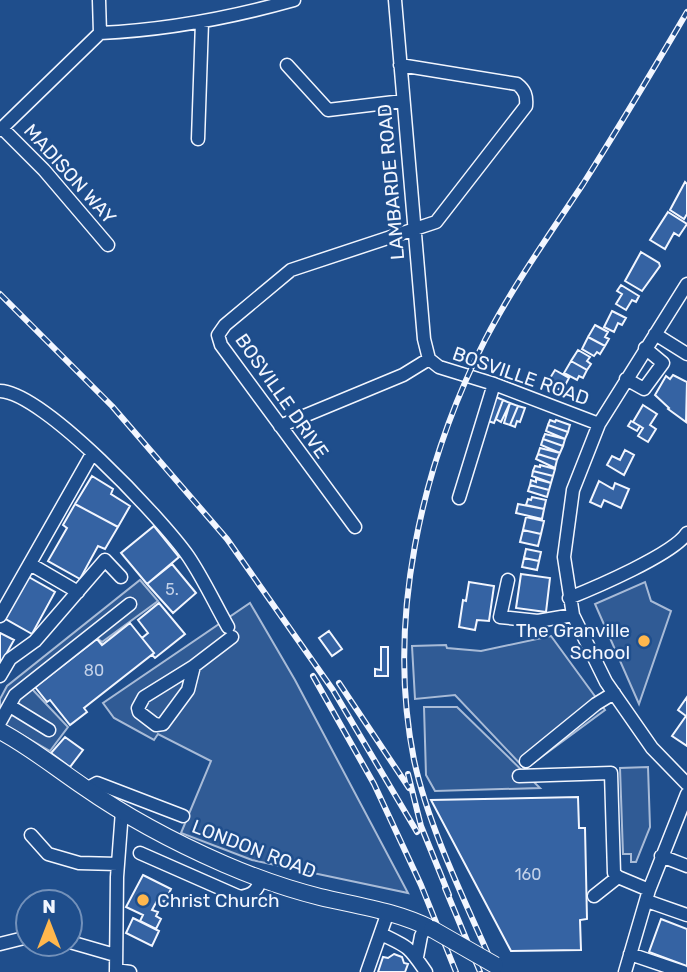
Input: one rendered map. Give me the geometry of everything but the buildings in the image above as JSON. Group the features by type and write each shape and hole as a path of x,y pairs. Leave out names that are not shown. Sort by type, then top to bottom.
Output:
{"main road":[{"name":"LONDON ROAD","path":"0,731 22,743 86,789 166,836 213,859 322,897 388,912 429,927 501,969"}],"street":[{"path":"99,0 100,33"},
{"path":"1,129 100,33 166,28 202,22 294,0"},
{"name":"LAMBARDE ROAD","path":"395,0 429,359"},
{"path":"198,139 202,22"},
{"path":"287,65 328,110 403,101"},
{"name":"BOSVILLE DRIVE","path":"355,527 220,345 218,335 291,270 436,222 526,106 527,97 523,88 510,82 400,65"},
{"name":"MADISON WAY","path":"1,129 44,170 108,245"},
{"path":"687,284 599,424 580,468 569,511 564,557 573,614 606,682 652,748 687,784"},
{"path":"655,334 687,354"},
{"path":"626,379 644,389 663,363 645,348"},
{"name":"BOSVILLE ROAD","path":"280,426 403,375 429,359 439,367 494,384 599,424"},
{"path":"459,498 494,384"},
{"path":"0,391 17,395 51,415 148,508 190,559 230,632 194,666 144,697 138,708 139,712 156,725 163,724 188,690 194,666"},
{"path":"0,616 92,454"},
{"path":"569,598 664,552 687,533"},
{"path":"0,676 10,659 35,640 106,560 121,577"},
{"path":"30,564 78,592"},
{"path":"508,580 500,617 538,621 573,614"},
{"path":"0,722 15,695 130,604"},
{"path":"526,761 596,704 614,693"},
{"path":"10,706 49,730"},
{"path":"519,776 611,773 614,873 648,896 687,915"},
{"path":"86,789 97,783 183,816"},
{"path":"625,972 661,856 687,794"},
{"path":"122,810 115,956 116,971 130,972"},
{"path":"31,835 48,854 79,863 118,864"},
{"path":"140,853 240,897 250,896 257,890 262,878"},
{"path":"661,856 687,866"},
{"path":"594,896 618,877"},
{"path":"367,972 388,912"},
{"path":"417,957 421,936 429,927"},
{"path":"381,934 407,946 426,972"},
{"path":"84,946 115,956"},
{"path":"630,954 683,972"}],"shaded area":[{"path":"140,580 158,601 102,642 96,637 32,689 68,727 50,751 0,722 0,699 7,686"},
{"path":"645,582 651,601 671,611 639,704 595,604"},
{"path":"250,603 295,680 408,893 252,860 181,833 211,761 158,734 154,740 114,718 103,703"},
{"path":"551,636 605,710 525,769 455,695 415,699 412,646 446,645 447,648 481,651"},
{"path":"424,707 457,707 540,788 435,791 426,775"},
{"path":"648,767 650,827 636,862 631,862 631,854 623,854 620,768"}],"railway":[{"path":"496,972 439,841 414,760 406,707 404,653 407,599 415,545 443,439 485,340 519,280 596,163 687,12"},
{"path":"0,294 112,406 227,539 333,690 417,832"},
{"path":"313,676 374,784 421,885 456,972"},
{"path":"339,683 409,788"},
{"path":"408,774 421,826 449,895"},
{"path":"445,888 480,972"}],"place":[{"name":"The Granville School","path":"644,641"},
{"name":"Christ Church","path":"143,900"}]}
